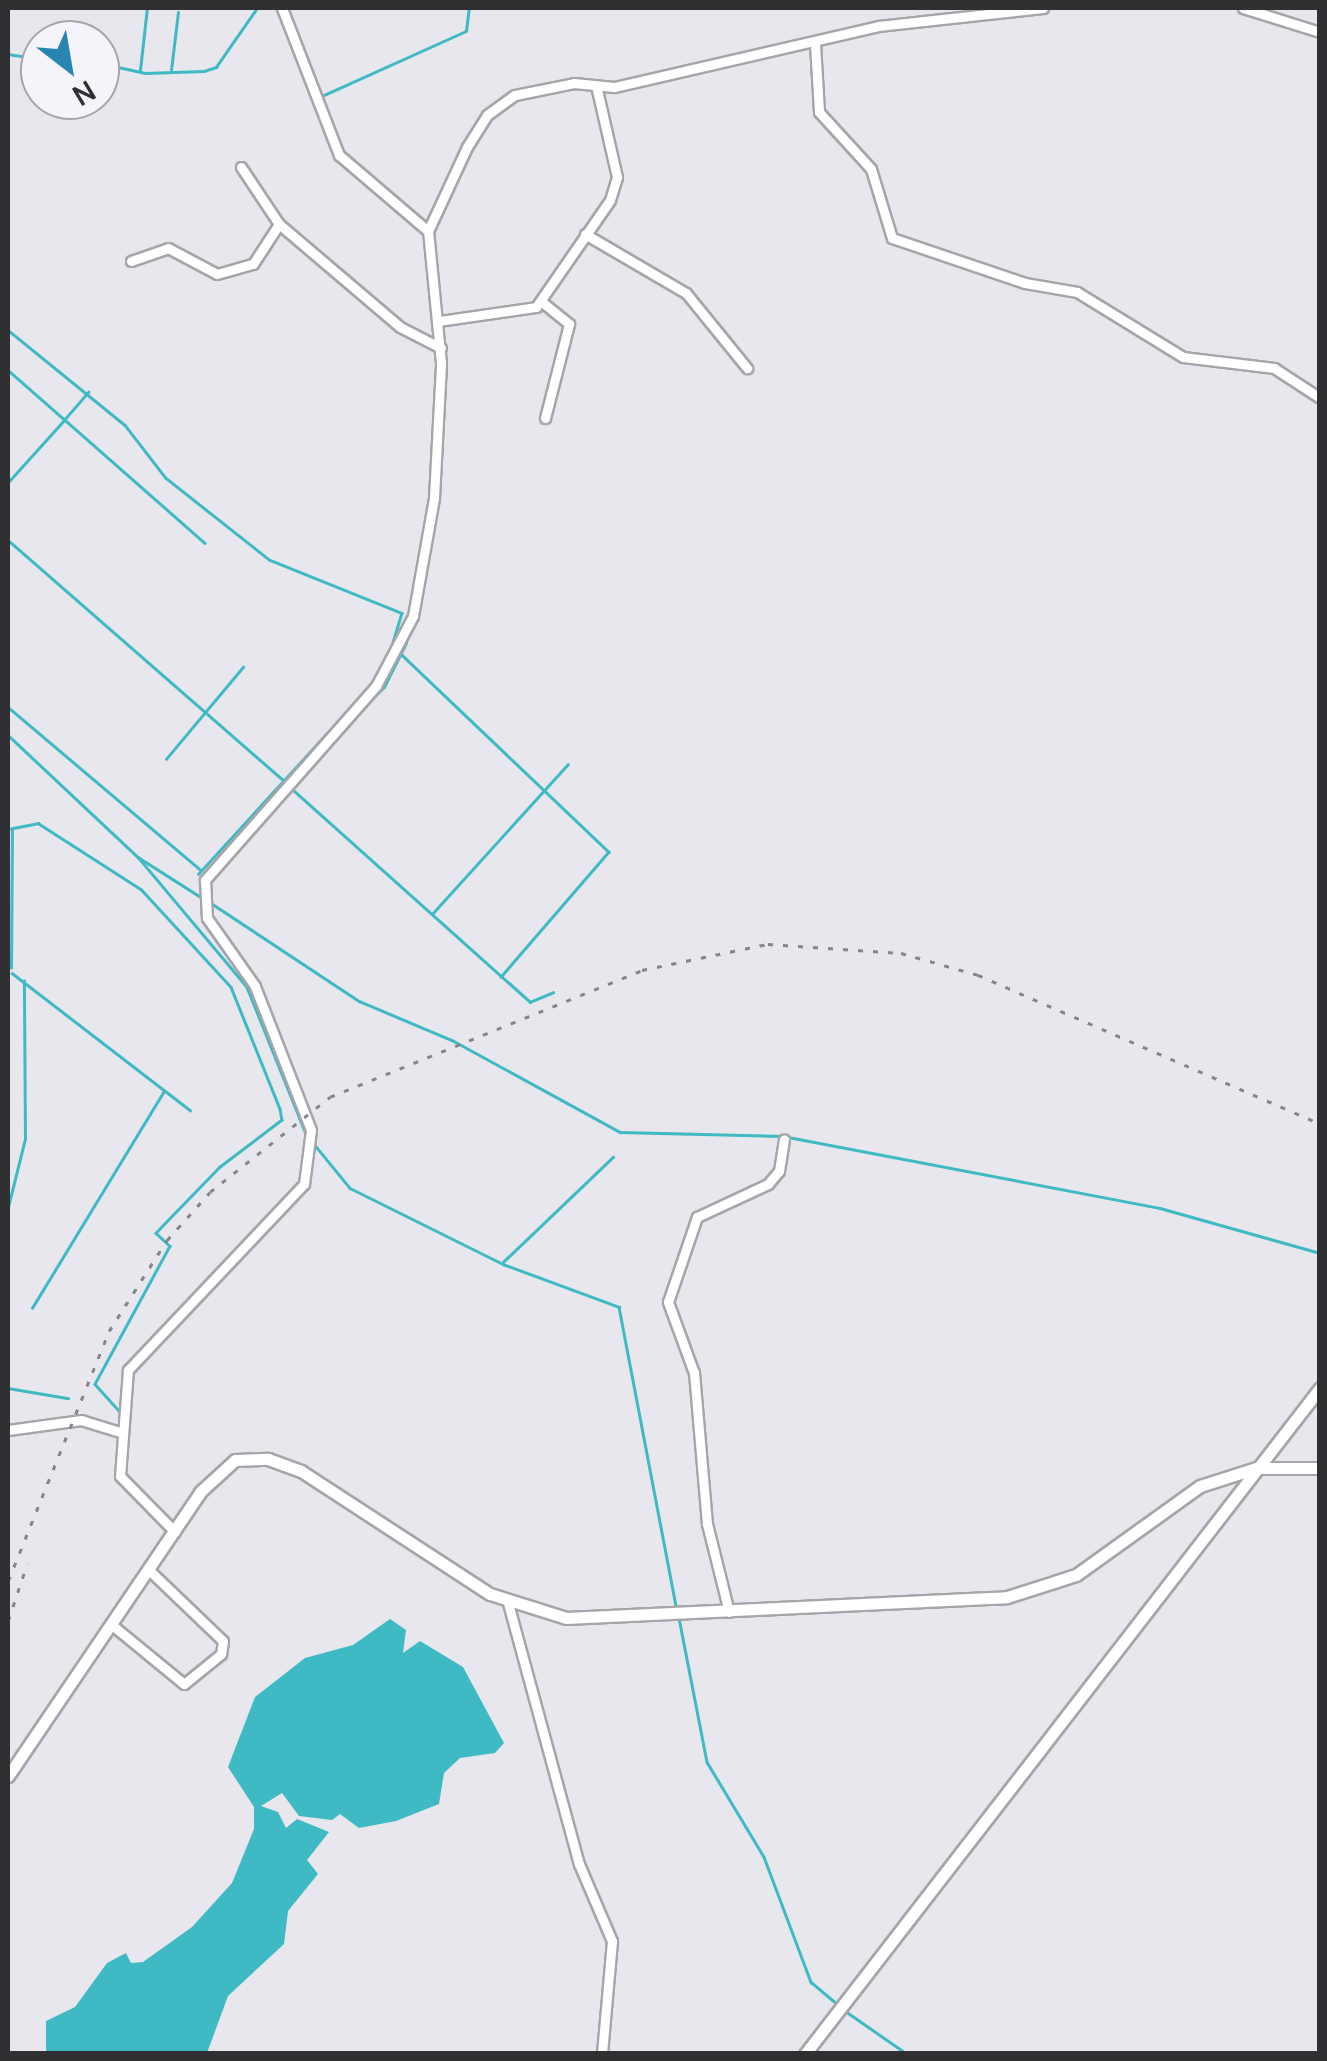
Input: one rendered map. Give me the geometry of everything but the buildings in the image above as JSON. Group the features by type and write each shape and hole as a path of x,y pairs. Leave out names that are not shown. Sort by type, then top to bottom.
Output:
{"main road":[{"path":"805,2054 1320,1388"},
{"path":"8,1776 217,1470 236,1460 268,1459 319,1482 508,1603 566,1618 1020,1594 1110,1555 1200,1486 1256,1468 1320,1468"}],"street":[{"path":"282,8 338,155 428,231"},
{"path":"175,1532 128,1492 120,1476 128,1370 212,1290 308,1174 310,1121 255,986 207,918 205,880 376,686 405,633 434,498 441,348 428,231 467,146 502,100 815,44 878,26 1043,8"},
{"path":"1244,8 1320,32"},
{"path":"815,44 823,122 871,169 892,238 1025,284 1066,288 1173,352 1274,368 1320,398"},
{"path":"439,321 542,302 618,177 596,85"},
{"path":"241,168 279,224 400,327 441,348"},
{"path":"131,261 168,248 218,274 253,264 279,224"},
{"path":"585,234 686,293 747,368"},
{"path":"542,302 568,324 545,418"},
{"path":"729,1612 708,1524 694,1373 668,1302 696,1217 768,1184 779,1172 784,1140"},
{"path":"8,1430 81,1420 123,1433"},
{"path":"112,1625 184,1684 221,1654 223,1641 149,1570"},
{"path":"508,1603 579,1864 612,1941 602,2054"}],"water":[{"path":"390,1619 406,1630 403,1653 420,1641 463,1667 504,1743 495,1753 460,1758 444,1773 439,1804 396,1821 359,1828 340,1814 332,1820 299,1816 282,1793 261,1806 278,1812 286,1828 297,1819 329,1832 307,1860 318,1874 288,1911 284,1944 228,1996 207,2053 46,2053 46,2021 75,2007 107,1963 126,1953 131,1963 143,1962 192,1927 232,1883 254,1829 254,1807 228,1767 255,1697 305,1658 353,1645"}],"waterway":[{"path":"140,70 147,8"},
{"path":"120,67 145,73 216,67 257,8"},
{"path":"322,96 466,31 469,8"},
{"path":"171,70 178,12"},
{"path":"8,54 20,56"},
{"path":"8,330 125,425 166,478 270,560 402,613 391,649"},
{"path":"8,370 65,420 8,483"},
{"path":"89,392 65,420 205,543"},
{"path":"8,540 285,782"},
{"path":"358,712 384,687 406,643"},
{"path":"401,654 609,852 501,977"},
{"path":"166,759 243,667"},
{"path":"198,874 360,697"},
{"path":"8,707 201,870"},
{"path":"8,735 138,857 204,899"},
{"path":"312,765 333,741"},
{"path":"432,914 568,764"},
{"path":"291,788 530,1002 553,992"},
{"path":"8,829 38,823 141,889 231,987 280,1109 282,1120 220,1167 156,1233 170,1246 95,1384 120,1412"},
{"path":"11,968 12,831"},
{"path":"138,857 247,987 306,1134"},
{"path":"211,903 359,1001 452,1040 620,1132 781,1136"},
{"path":"8,968 8,1162"},
{"path":"12,973 190,1110"},
{"path":"8,1207 25,1139 24,981"},
{"path":"32,1308 164,1091"},
{"path":"788,1137 1160,1208 1320,1253"},
{"path":"314,1144 350,1188 503,1264 619,1307 676,1606"},
{"path":"503,1262 613,1157"},
{"path":"8,1388 68,1398"},
{"path":"679,1618 707,1762 764,1857 811,1982 838,2005"},
{"path":"844,2010 907,2054"}],"railway":[{"path":"8,1581 109,1331 167,1240 210,1192 330,1097 642,970 768,944 901,953 978,975 1320,1124"},
{"path":"8,1621 27,1564"}]}
